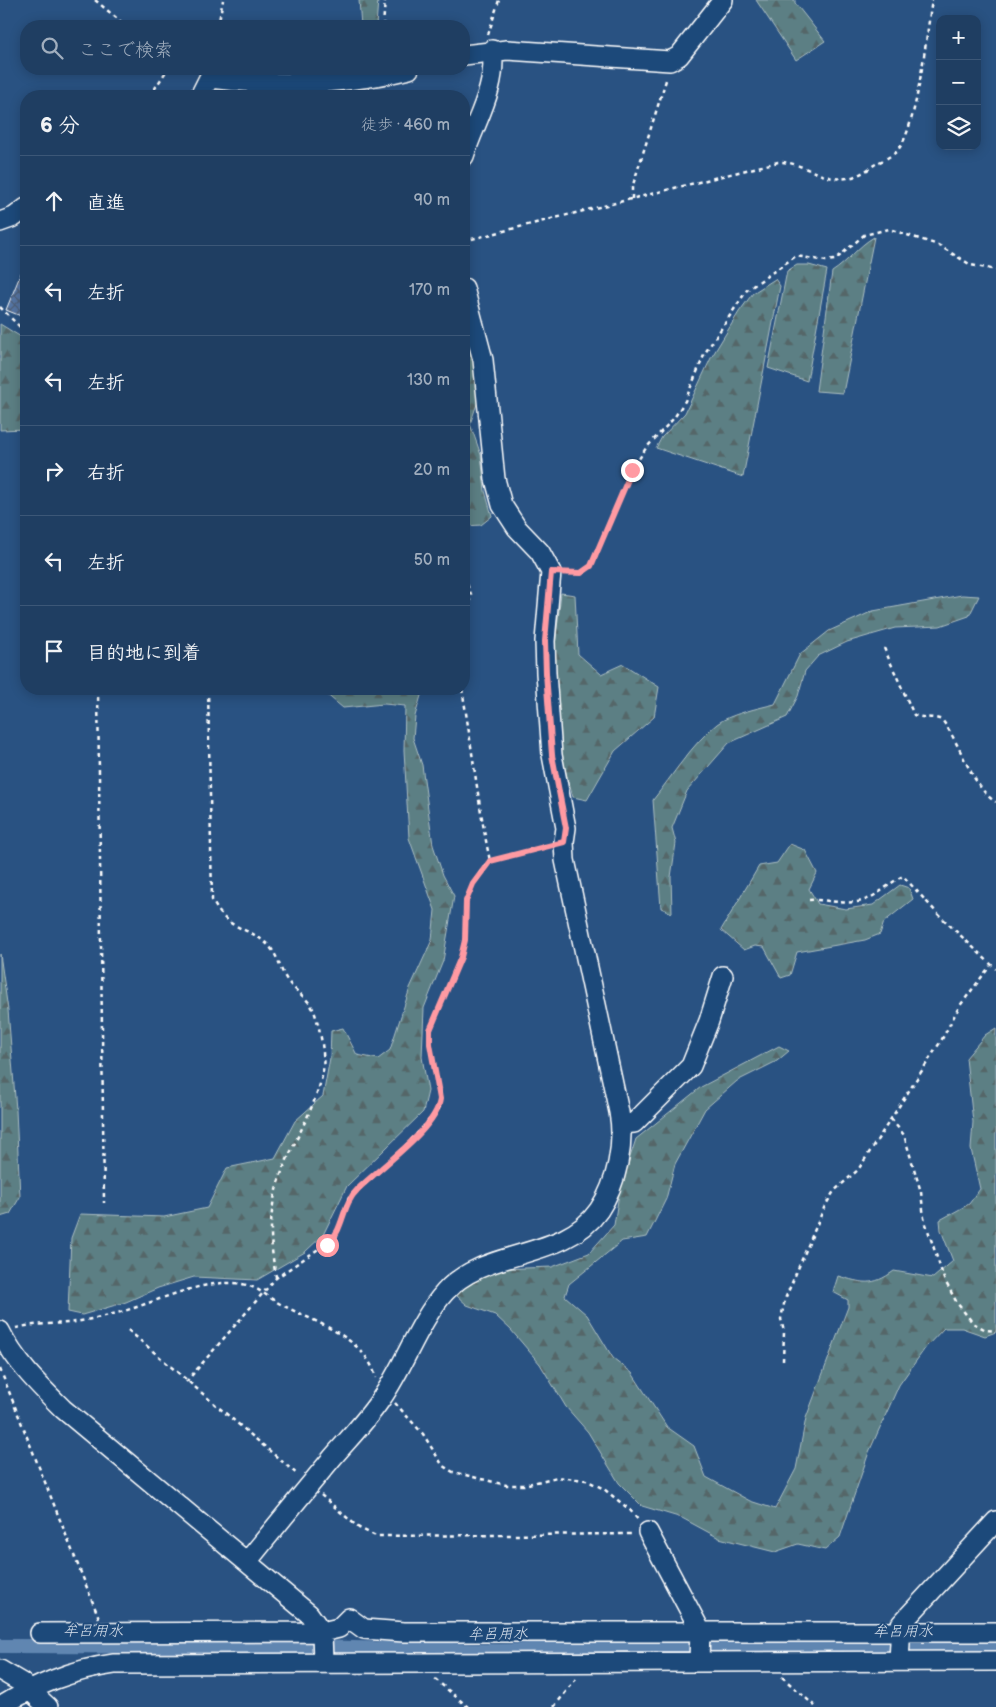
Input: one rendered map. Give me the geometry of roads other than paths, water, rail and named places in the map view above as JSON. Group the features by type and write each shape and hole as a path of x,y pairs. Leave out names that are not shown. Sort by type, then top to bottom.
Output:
{"street":[{"path":"470,54 488,51 670,61 679,56 723,0"},
{"path":"470,140 489,89 493,68 488,51"},
{"path":"203,90 209,78 250,83 272,83 362,78 378,75"},
{"path":"0,222 14,218 20,213"},
{"path":"247,1562 383,1396 444,1292 461,1278 493,1263 566,1238 586,1224 599,1210 610,1187 619,1151 621,1124 565,860 564,842 566,828 552,755 545,641 551,572 540,552 517,528 502,505 495,479 483,360 470,311"},
{"path":"621,1124 634,1124 691,1066 709,1021 723,976"},
{"path":"2,1335 36,1382 63,1409 309,1614 329,1640"},
{"path":"899,1659 901,1624 996,1521"},
{"path":"648,1532 700,1632 700,1659"},
{"path":"0,1707 26,1691 88,1668 329,1640 348,1618 364,1629 404,1632 900,1634 996,1632"},
{"path":"40,1633 103,1632 329,1640 422,1662 700,1659 776,1662 899,1659 996,1661"},
{"path":"0,1670 48,1707"}],"waterway":[{"name":"牟呂用水","path":"0,1646 305,1647 500,1651 635,1646 996,1648"}]}
